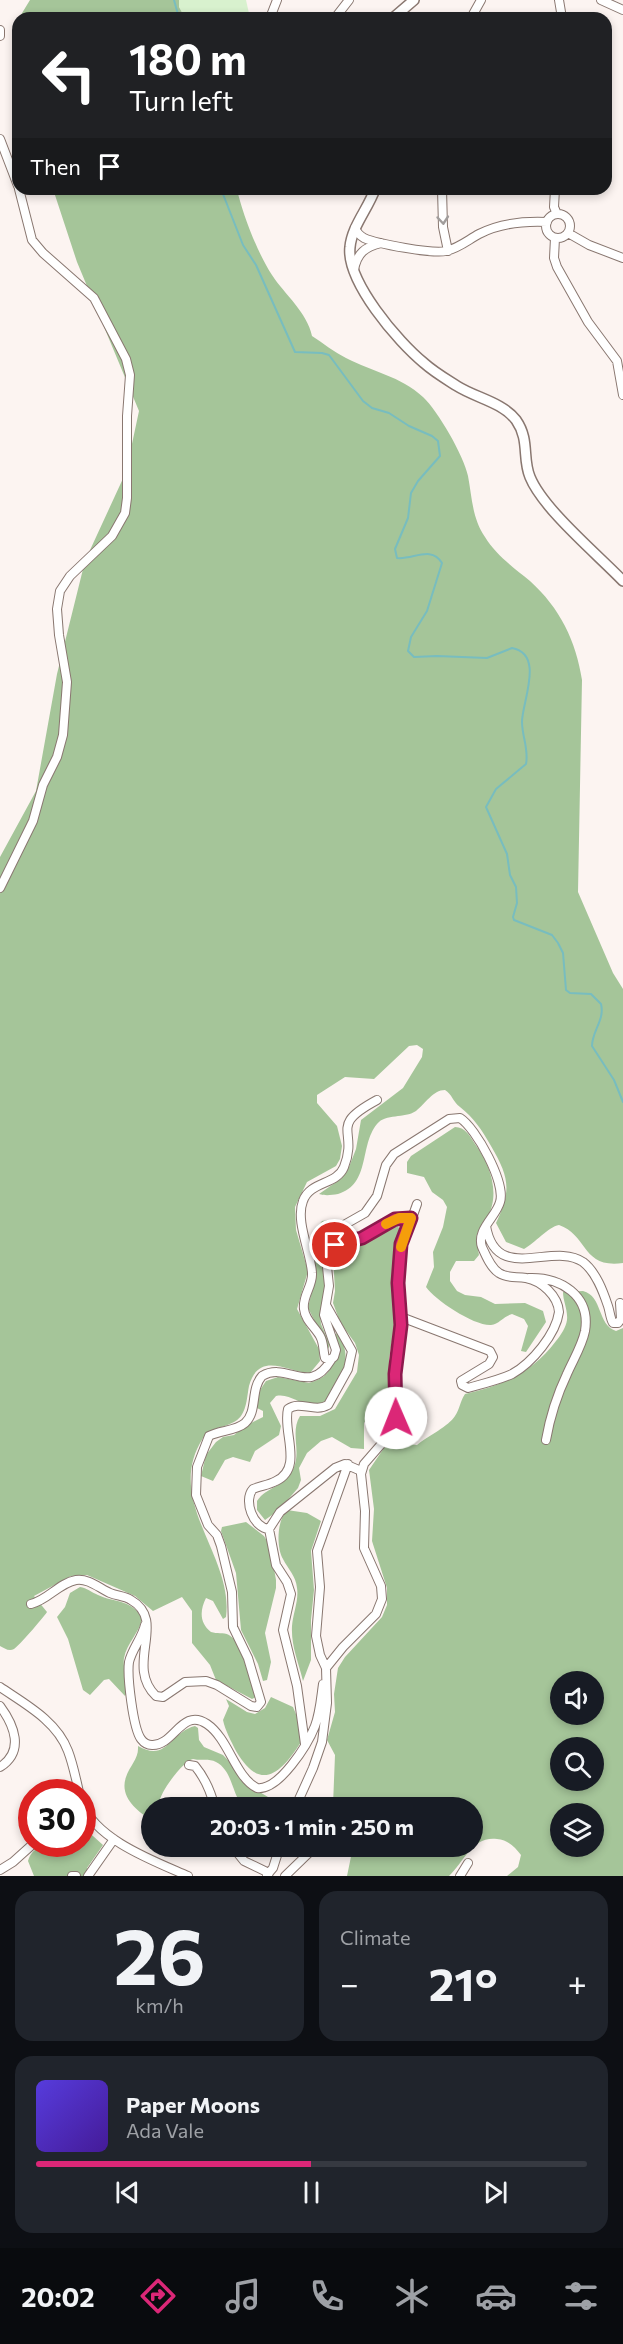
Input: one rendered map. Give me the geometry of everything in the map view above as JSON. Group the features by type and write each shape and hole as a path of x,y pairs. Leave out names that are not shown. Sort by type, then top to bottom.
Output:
{"street":[{"path":"339,12 349,0"},
{"path":"400,12 414,0"},
{"path":"601,0 623,10"},
{"path":"0,30 0,36"},
{"path":"0,139 12,172"},
{"path":"0,888 33,820 43,785 57,757 63,735 68,682 59,641 57,609 60,591 70,576 112,536 125,513 127,498 127,416 130,375 126,359 94,298 43,253 32,240 20,195"},
{"path":"372,195 355,228 349,250 354,271 382,318 423,363 459,388 500,407 515,420 525,440 529,475 543,501 623,581"},
{"path":"442,195 443,227 448,251"},
{"path":"547,222 548,233 555,238 568,233 570,226 567,219 557,214 554,207 555,195"},
{"path":"355,228 362,237 428,251 448,251 492,229 527,221 547,222 557,214"},
{"path":"568,233 590,245 623,258"},
{"path":"555,238 554,258 557,267 588,322 617,361 623,395"},
{"path":"354,271 356,260 361,252 369,246 383,242"},
{"path":"331,1360 325,1358 322,1340 303,1307 312,1274 306,1251 302,1206 304,1197 313,1188 340,1173 346,1158 350,1118 357,1111 377,1100"},
{"path":"32,1604 43,1600 70,1582 83,1580 130,1599 139,1606 147,1620 148,1631 142,1655 142,1666 149,1688 156,1696 163,1697 178,1685 189,1681 206,1681 217,1685 254,1708 260,1705 261,1695 256,1680 246,1652 233,1627 232,1592 221,1546 217,1536 208,1525 196,1495 197,1467 209,1436 242,1426 247,1421 252,1410 255,1389 262,1376 274,1372 301,1378 313,1377 321,1372 331,1360 336,1350 324,1315 329,1286 325,1239 328,1234 357,1219 369,1208 377,1196 392,1156 455,1117 465,1122 476,1136 500,1186 501,1201 486,1226 481,1242 495,1269 507,1277 555,1281 568,1287 579,1300 585,1323 583,1338 554,1404 546,1440"},
{"path":"147,1620 131,1656 129,1668 138,1733 145,1743 158,1745 186,1722 202,1721 217,1734 248,1781 260,1789 268,1787 283,1775 305,1744 317,1720 326,1671 343,1647 376,1614 382,1599 381,1586 364,1548 365,1511 361,1470 387,1437 396,1418 395,1374 400,1317 398,1287 401,1249 417,1204"},
{"path":"327,1245 362,1238 395,1219 411,1218"},
{"path":"486,1226 492,1243 509,1257 522,1260 563,1258 583,1262 597,1280 614,1323 618,1323 621,1319 620,1303"},
{"path":"400,1317 490,1351 493,1357 489,1364 461,1381 463,1387 470,1388 507,1376 520,1368 539,1348 557,1322 559,1308 553,1296 542,1286 525,1278"},
{"path":"269,1529 257,1523 248,1497 253,1489 279,1480 288,1467 291,1450 286,1424 287,1411 293,1406 314,1410 328,1405 333,1400 351,1358 349,1344 325,1304"},
{"path":"305,1744 297,1686 283,1630 291,1594 289,1585 276,1565 269,1529 276,1516 301,1493 335,1468 348,1464 361,1470"},
{"path":"300,1797 322,1742 327,1703 326,1671 316,1636 320,1587 318,1547 348,1464"},
{"path":"0,1687 34,1710 55,1729 69,1751 76,1779"},
{"path":"0,1706 10,1719 15,1734 10,1757 0,1767"},
{"path":"189,1765 195,1766 200,1772 212,1797"},
{"path":"96,1827 114,1839 188,1876"},
{"path":"88,1876 114,1839"},
{"path":"0,1870 19,1857"},
{"path":"242,1857 248,1863 268,1874 275,1857"},
{"path":"285,1876 305,1857"},
{"path":"460,1876 468,1863"}],"green space":[{"path":"30,0 179,0 182,12 23,12"},
{"path":"179,0 246,0 249,12 182,12"},
{"path":"55,195 238,195 261,256 272,275 301,311 312,336 346,358 405,384 423,397 436,412 466,467 475,515 489,544 550,602 565,626 576,652 582,680 578,892 613,973 623,989 623,1263 610,1264 600,1261 586,1250 575,1236 559,1225 524,1249 506,1242 496,1223 506,1192 502,1166 477,1125 445,1090 433,1095 416,1111 385,1118 377,1124 355,1182 338,1194 319,1194 342,1178 349,1167 356,1149 361,1120 403,1088 422,1057 423,1049 417,1045 409,1046 374,1079 345,1077 317,1095 317,1103 337,1126 342,1146 340,1159 336,1166 307,1182 295,1207 296,1230 308,1271 297,1309 319,1349 320,1361 310,1373 275,1366 260,1369 249,1386 246,1405 241,1416 232,1423 207,1434 193,1461 191,1484 195,1506 226,1594 226,1617 223,1619 213,1601 206,1598 202,1612 204,1625 211,1632 229,1635 240,1647 253,1682 256,1697 252,1699 216,1680 210,1665 192,1643 192,1611 182,1597 153,1611 135,1596 87,1575 71,1576 34,1596 47,1612 14,1649 8,1650 0,1646 0,857 36,791 57,674 85,561 126,472 139,411 77,262"},
{"path":"455,1127 467,1133 485,1161 492,1180 493,1199 487,1218 477,1235 479,1255 474,1261 456,1261 450,1272 450,1281 457,1291 465,1295 481,1297 495,1304 525,1303 543,1311 546,1322 526,1352 521,1351 528,1326 524,1319 512,1314 494,1324 484,1324 455,1311 426,1287 434,1267 433,1252 443,1227 447,1207 443,1200 432,1192 424,1177 407,1173 407,1162 411,1156"},
{"path":"328,1220 334,1224 324,1234 321,1253 326,1280 320,1313 329,1349 308,1308 315,1277 311,1246 313,1233 322,1221"},
{"path":"394,1226 398,1226 400,1230 394,1255 393,1294 397,1312 389,1359 390,1385 385,1402 371,1412 364,1423 364,1449 351,1448 332,1437 321,1441 307,1453 299,1468 301,1480 298,1488 279,1510 265,1520 257,1510 257,1501 286,1479 294,1467 296,1428 300,1416 320,1416 335,1409 357,1372 359,1355 355,1343 340,1322 333,1303 335,1291 333,1256 340,1249 366,1243"},
{"path":"583,1291 594,1299 610,1328 616,1331 623,1328 623,1876 507,1876 518,1867 521,1855 505,1841 483,1840 483,1797 333,1797 335,1755 327,1740 335,1712 334,1694 338,1668 345,1657 382,1617 387,1605 387,1588 372,1541 374,1509 369,1470 395,1436 403,1438 408,1444 417,1445 452,1420 465,1394 492,1387 527,1369 558,1339 566,1325 567,1316 563,1292"},
{"path":"337,1332 345,1350 344,1367 327,1400 312,1405 288,1397 276,1396 270,1403 281,1426 279,1435 255,1451 250,1462 233,1457 225,1460 213,1481 201,1476 206,1455 216,1442 223,1437 234,1435 245,1426 263,1417 263,1411 255,1407 258,1393 266,1381 278,1377 309,1383 320,1379 327,1373 333,1361"},
{"path":"287,1510 307,1513 321,1521 311,1551 314,1590 311,1660 303,1681 292,1633 297,1597 296,1584 281,1554 279,1541 279,1527"},
{"path":"246,1522 264,1536 270,1546 276,1580 265,1633 271,1662 267,1680 263,1681 258,1664 241,1630 236,1573 221,1531 222,1527"},
{"path":"80,1587 104,1598 123,1602 134,1608 142,1619 124,1658 128,1687 125,1696 109,1679 104,1680 90,1695 83,1690 68,1639 57,1617 65,1607 70,1593"},
{"path":"271,1697 293,1707 298,1719 301,1742 278,1770 262,1775 253,1772 245,1764 232,1743 223,1720 229,1706 226,1699 247,1712 255,1714 265,1708"},
{"path":"195,1726 198,1728 199,1740 204,1747 223,1755 258,1791 268,1797 237,1797 229,1776 221,1766 211,1760 193,1759 183,1765 167,1785 161,1797 141,1797 141,1813 135,1808 127,1797 124,1784 137,1755 138,1746 156,1751 162,1749 187,1729"},
{"path":"96,1839 103,1845 96,1855"},
{"path":"30,1857 95,1857 87,1868 94,1876 34,1876 28,1861"},
{"path":"351,1857 465,1857 449,1876 347,1876"}],"waterway":[{"path":"174,0 177,12"},
{"path":"223,195 243,245 256,265 295,352 329,355 363,401 372,408 389,413 438,441 440,456 418,481 411,493 408,518 395,549 397,558 427,554 433,555 442,563 427,611 411,637 408,651 414,657 487,658 512,648 522,652 527,659 530,669 522,722 527,754 526,764 496,789 486,807 507,854 510,875 516,887 517,903 514,920 552,935 563,953 566,990 570,993 591,994 601,1004 600,1020 592,1046 614,1080 623,1102"}],"slow traffic":[{"path":"386,1224 402,1217 411,1218 401,1247"}],"route":[{"path":"335,1245 362,1238 395,1219 411,1218 401,1244 398,1283 401,1325 395,1374 396,1418"}]}
